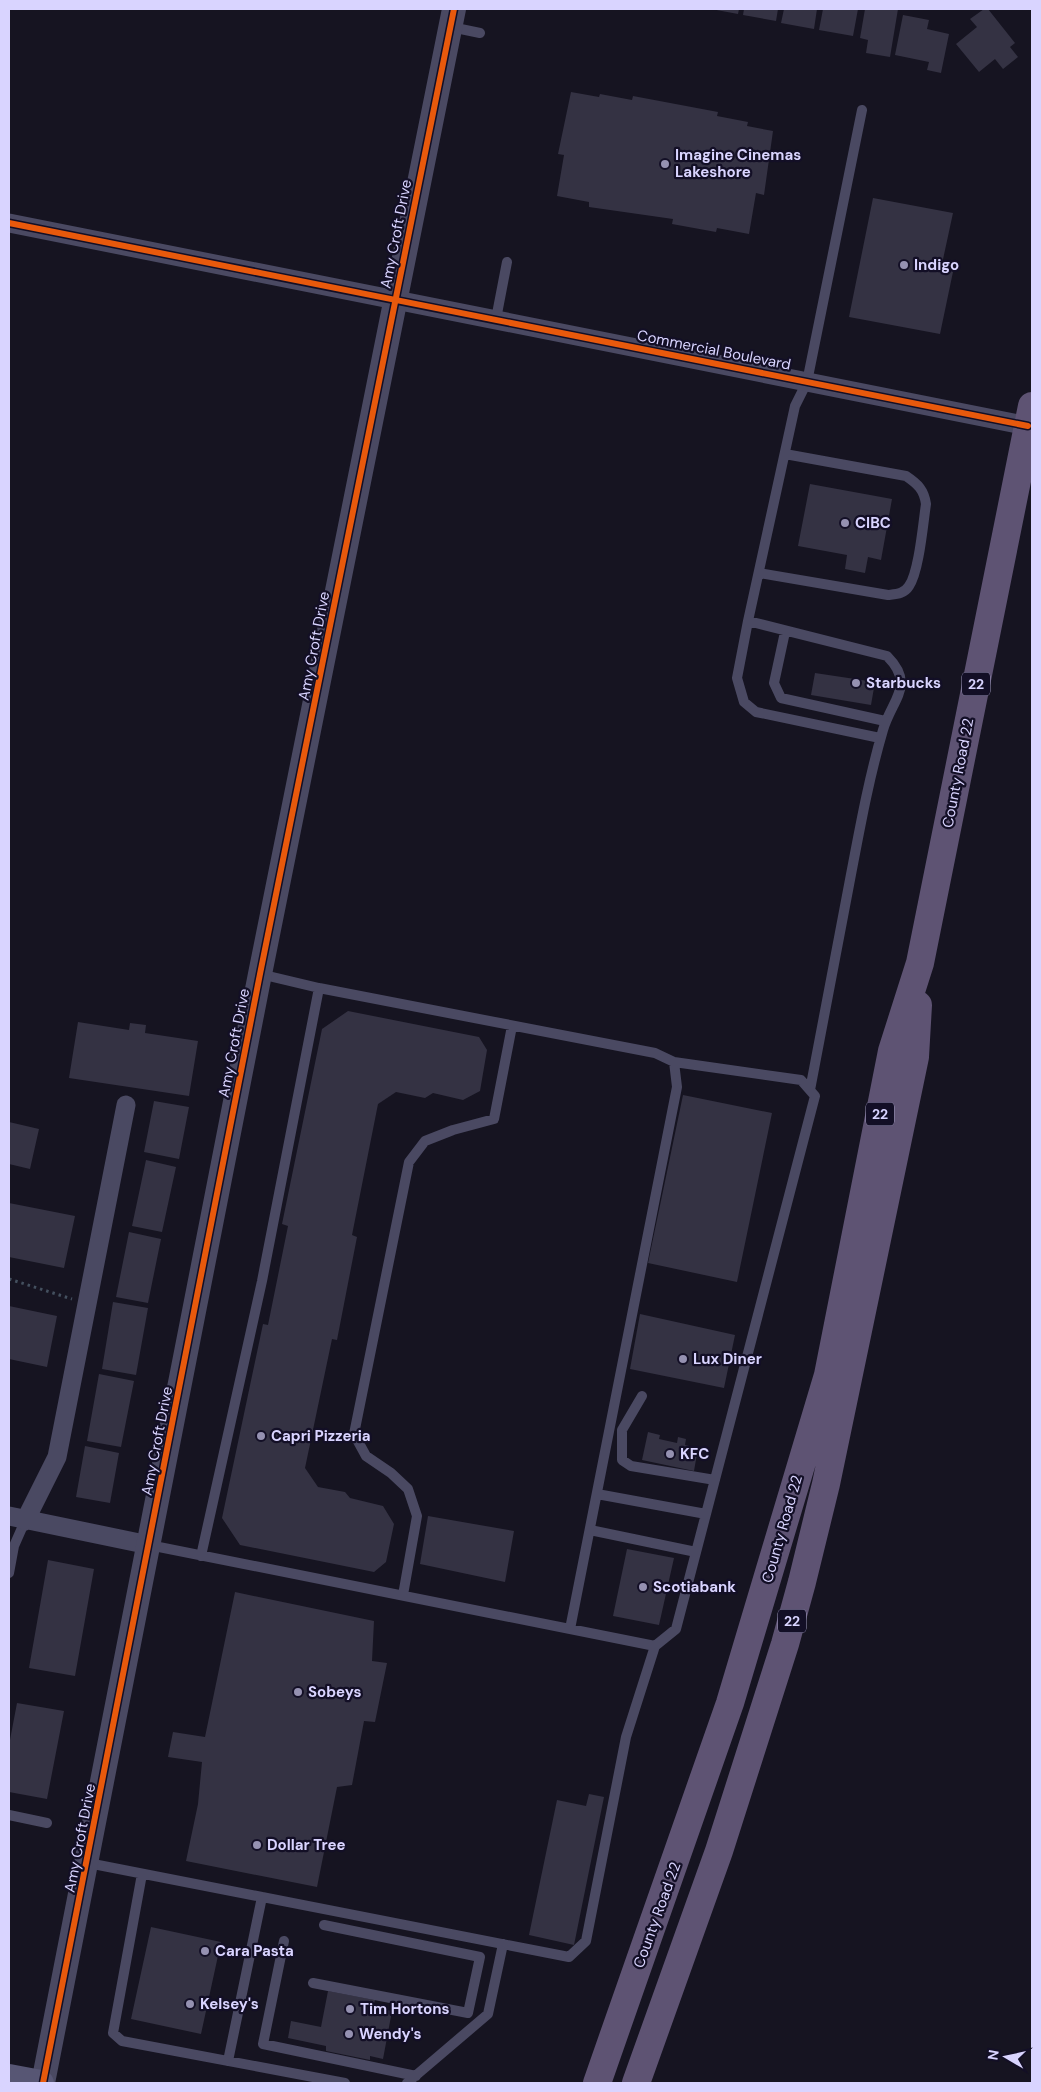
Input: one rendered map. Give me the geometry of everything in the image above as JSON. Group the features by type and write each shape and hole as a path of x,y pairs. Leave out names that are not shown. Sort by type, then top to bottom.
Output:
{"main road":[{"name":"County Road 22","path":"598,2083 730,1703 828,1375 892,1051 920,963 1030,416"},
{"name":"County Road 22","path":"640,2077 719,1851 785,1644 802,1582 826,1484 915,1057 920,963"},
{"path":"619,2083 712,1823 759,1675 795,1543 828,1375"},
{"path":"9,2077 42,2083"}],"street":[{"name":"Amy Croft Drive","path":"42,2083 88,1863 260,974 452,18"},
{"name":"Commercial Boulevard","path":"9,223 396,298 808,382 1030,416"},
{"path":"126,1105 56,1457 17,1518 149,1545"}],"lane":[{"path":"452,18 480,33"},
{"path":"862,110 808,382 795,406 737,678 744,702 756,712 880,738"},
{"path":"496,319 507,262"},
{"path":"759,573 888,595 900,594 908,587 914,576 926,504 924,494 918,484 906,476 784,454"},
{"path":"748,621 785,632 887,656 898,667 902,682 898,698 885,721 870,774 810,1090"},
{"path":"785,632 774,683 781,698 885,721"},
{"path":"88,1863 569,1956 586,1940 626,1737 655,1646 676,1628 815,1096 801,1080 674,1062 656,1053 318,988 260,974"},
{"path":"201,1556 262,1281 318,988"},
{"path":"403,1595 416,1516 408,1490 391,1473 366,1456 354,1434 409,1162 425,1140 494,1119 512,1026"},
{"path":"570,1629 677,1087 674,1062"},
{"path":"642,1396 622,1430 622,1460 631,1466 715,1480"},
{"path":"597,1494 706,1514"},
{"path":"9,1573 17,1518"},
{"path":"590,1530 696,1552"},
{"path":"149,1545 655,1646"},
{"path":"9,1815 47,1823"},
{"path":"142,1874 113,2033 122,2041 345,2083"},
{"path":"228,2061 262,1897"},
{"path":"313,1983 468,2013 480,1957 324,1925"},
{"path":"284,1940 263,2044 416,2076"},
{"path":"407,2083 488,2014 503,1944"}],"path":[{"path":"9,1279 52,1294 87,1303"}],"building":[{"path":"711,9 739,9 738,14"},
{"path":"744,9 778,9 776,21 743,15"},
{"path":"784,9 817,9 814,29 781,23"},
{"path":"823,9 858,9 853,36 819,30"},
{"path":"865,9 898,9 890,57 866,53 868,40 860,38"},
{"path":"984,9 988,9 1015,43 1010,47 1018,57 1003,69 995,59 979,72 956,44 977,27 970,19"},
{"path":"903,15 929,20 927,29 949,34 941,73 927,70 929,62 895,55"},
{"name":"Imagine Cinemas Lakeshore","path":"571,92 599,97 600,94 632,100 633,96 718,112 717,116 748,122 747,126 773,131 764,195 756,193 749,234 717,228 716,232 672,224 673,219 589,207 589,202 557,196 564,155 558,154"},
{"name":"Indigo","path":"873,198 953,213 942,264 954,267 940,334 849,317"},
{"name":"CIBC","path":"810,484 892,499 881,560 868,557 865,573 845,569 847,555 798,546"},
{"path":"815,673 875,682 871,705 811,695"},
{"path":"348,1011 479,1037 487,1050 480,1091 463,1100 433,1093 425,1098 396,1092 378,1104 352,1235 357,1237 337,1340 332,1339 305,1468 318,1487 345,1492 350,1498 383,1506 394,1524 386,1562 374,1572 240,1545 222,1518 263,1324 268,1325 288,1226 282,1224 322,1029"},
{"path":"78,1022 129,1030 130,1023 146,1025 145,1033 198,1041 189,1096 69,1078"},
{"path":"683,1095 772,1113 737,1282 648,1263"},
{"path":"154,1101 189,1107 179,1159 144,1152"},
{"path":"9,1122 39,1129 30,1169 9,1164"},
{"path":"146,1160 176,1167 162,1232 132,1226"},
{"path":"9,1203 75,1216 64,1268 9,1257"},
{"path":"129,1232 161,1239 148,1303 116,1297"},
{"path":"113,1302 148,1308 136,1375 102,1369"},
{"path":"9,1306 57,1316 47,1367 9,1359"},
{"path":"640,1314 735,1335 724,1388 630,1369"},
{"path":"99,1374 134,1381 121,1447 87,1441"},
{"name":"KFC","path":"648,1432 660,1435 659,1439 677,1443 678,1437 686,1439 685,1445 698,1448 694,1471 642,1460"},
{"path":"85,1446 119,1453 110,1503 76,1497"},
{"path":"428,1516 514,1531 505,1582 420,1564"},
{"name":"Scotiabank","path":"627,1549 674,1558 659,1625 613,1616"},
{"path":"48,1560 94,1569 75,1676 29,1668"},
{"name":"Sobeys","path":"235,1592 374,1621 372,1661 387,1663 375,1722 364,1721 352,1785 337,1787 317,1887 186,1861 198,1804 202,1762 168,1757 173,1732 205,1737"},
{"path":"17,1703 64,1711 47,1799 9,1792 9,1745"},
{"path":"589,1794 604,1797 574,1945 529,1935 557,1800 586,1806"},
{"path":"151,1927 221,1942 201,2034 131,2019"},
{"path":"328,1991 375,2000 373,2007 392,2011 383,2059 370,2056 370,2060 326,2051 326,2046 288,2038 291,2021 321,2027"}],"cycle path":[{"path":"43,2083 260,974 454,9"},
{"path":"9,223 1028,426"}],"place":[{"name":"Imagine Cinemas Lakeshore","path":"665,164"},
{"name":"Indigo","path":"904,265"},
{"name":"CIBC","path":"845,523"},
{"name":"Starbucks","path":"856,683"},
{"name":"Lux Diner","path":"683,1359"},
{"name":"Capri Pizzeria","path":"261,1436"},
{"name":"KFC","path":"670,1454"},
{"name":"Scotiabank","path":"643,1587"},
{"name":"Sobeys","path":"298,1692"},
{"name":"Dollar Tree","path":"257,1845"},
{"name":"Cara Pasta","path":"205,1951"},
{"name":"Kelsey's","path":"190,2004"},
{"name":"Tim Hortons","path":"350,2009"},
{"name":"Wendy's","path":"349,2034"}]}
